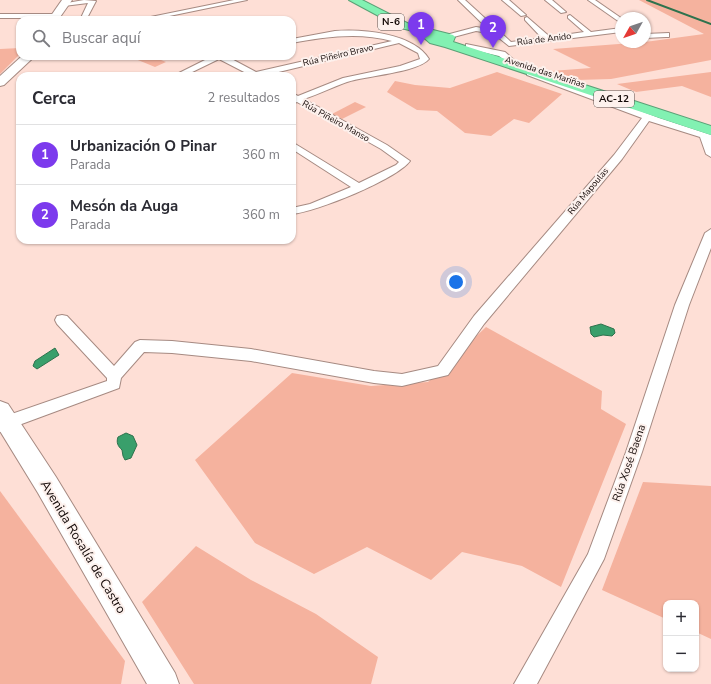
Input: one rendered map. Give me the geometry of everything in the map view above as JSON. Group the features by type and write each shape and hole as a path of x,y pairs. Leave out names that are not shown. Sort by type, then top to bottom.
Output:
{"highway":[{"name":"Avenida das Mariñas","path":"354,0 390,21 439,39 510,60"},
{"name":"Avenida das Mariñas","path":"354,0 405,26 439,39 469,46 510,60 709,132"},
{"path":"390,21 411,34 407,42"},
{"path":"407,42 439,39"}],"street":[{"path":"56,16 66,2 93,0 85,16"},
{"path":"160,16 244,0"},
{"name":"Rúa de Anido","path":"461,0 508,44 615,31"},
{"path":"505,0 548,39"},
{"path":"548,0 563,12"},
{"path":"592,0 615,17"},
{"path":"0,16 16,17"},
{"path":"570,17 590,34"},
{"path":"439,39 476,29 495,32"},
{"path":"296,40 342,32 407,42"},
{"path":"651,36 666,35"},
{"name":"Rúa Piñeiro Bravo","path":"268,72 407,42"},
{"name":"Rúa Piñeiro Manso","path":"296,97 346,80 402,68 423,61 425,58 422,52 407,42"},
{"path":"508,44 513,51 510,60"},
{"path":"0,82 25,60"},
{"path":"185,72 211,60"},
{"path":"226,60 248,72"},
{"name":"Avenida das Mariñas","path":"510,60 548,81 647,117 709,132"},
{"name":"Rúa Piñeiro Manso","path":"296,100 384,148 404,161 400,167 358,187 306,210 296,211"},
{"name":"Rúa Mapoulas","path":"114,376 140,346 172,347 251,355 374,377 402,380 443,371 480,320 582,196 625,147 647,117"},
{"path":"709,132 711,154"},
{"path":"296,148 358,187"},
{"name":"Rúa Xosé Baena","path":"525,684 595,560 634,452 682,305 711,233"},
{"path":"3,419 98,391 114,384 114,376 62,320"},
{"name":"Avenida Rosalía de Castro","path":"3,419 164,684"}],"shaded area":[{"path":"639,0 711,0 711,60 611,79 577,80 551,71 591,68 553,49 615,44 615,48 651,48 651,41 704,34"},
{"path":"16,48 16,58 0,74 0,49"},
{"path":"138,60 161,60 166,62 155,67"},
{"path":"497,72 562,94 529,123 514,119 491,136 465,133 437,111 417,110 387,92 395,81 415,85 450,88"},
{"path":"711,72 711,97 682,86 636,92 617,84"},
{"path":"355,102 366,107 342,119 332,114"},
{"path":"601,324 614,329 615,333 612,336 603,335 594,337 591,334 590,327"},
{"path":"486,327 602,391 601,409 626,424 561,587 522,566 462,552 431,580 367,547 314,574 255,543 195,460 292,373 371,386 428,382"},
{"path":"55,348 59,355 37,369 33,366 35,361"},
{"path":"126,433 133,436 137,445 131,458 125,460 117,441 118,437"},
{"path":"643,482 711,486 711,639 699,633 699,600 663,600 663,618 602,590"},
{"path":"0,491 125,661 121,684 0,684"},
{"path":"196,546 251,580 316,614 378,657 371,684 194,684 142,602"}],"waterway":[{"path":"647,0 711,24"}],"place":[{"name":"Urbanización O Pinar","path":"421,45"},
{"name":"Mesón da Auga","path":"493,48"}]}
